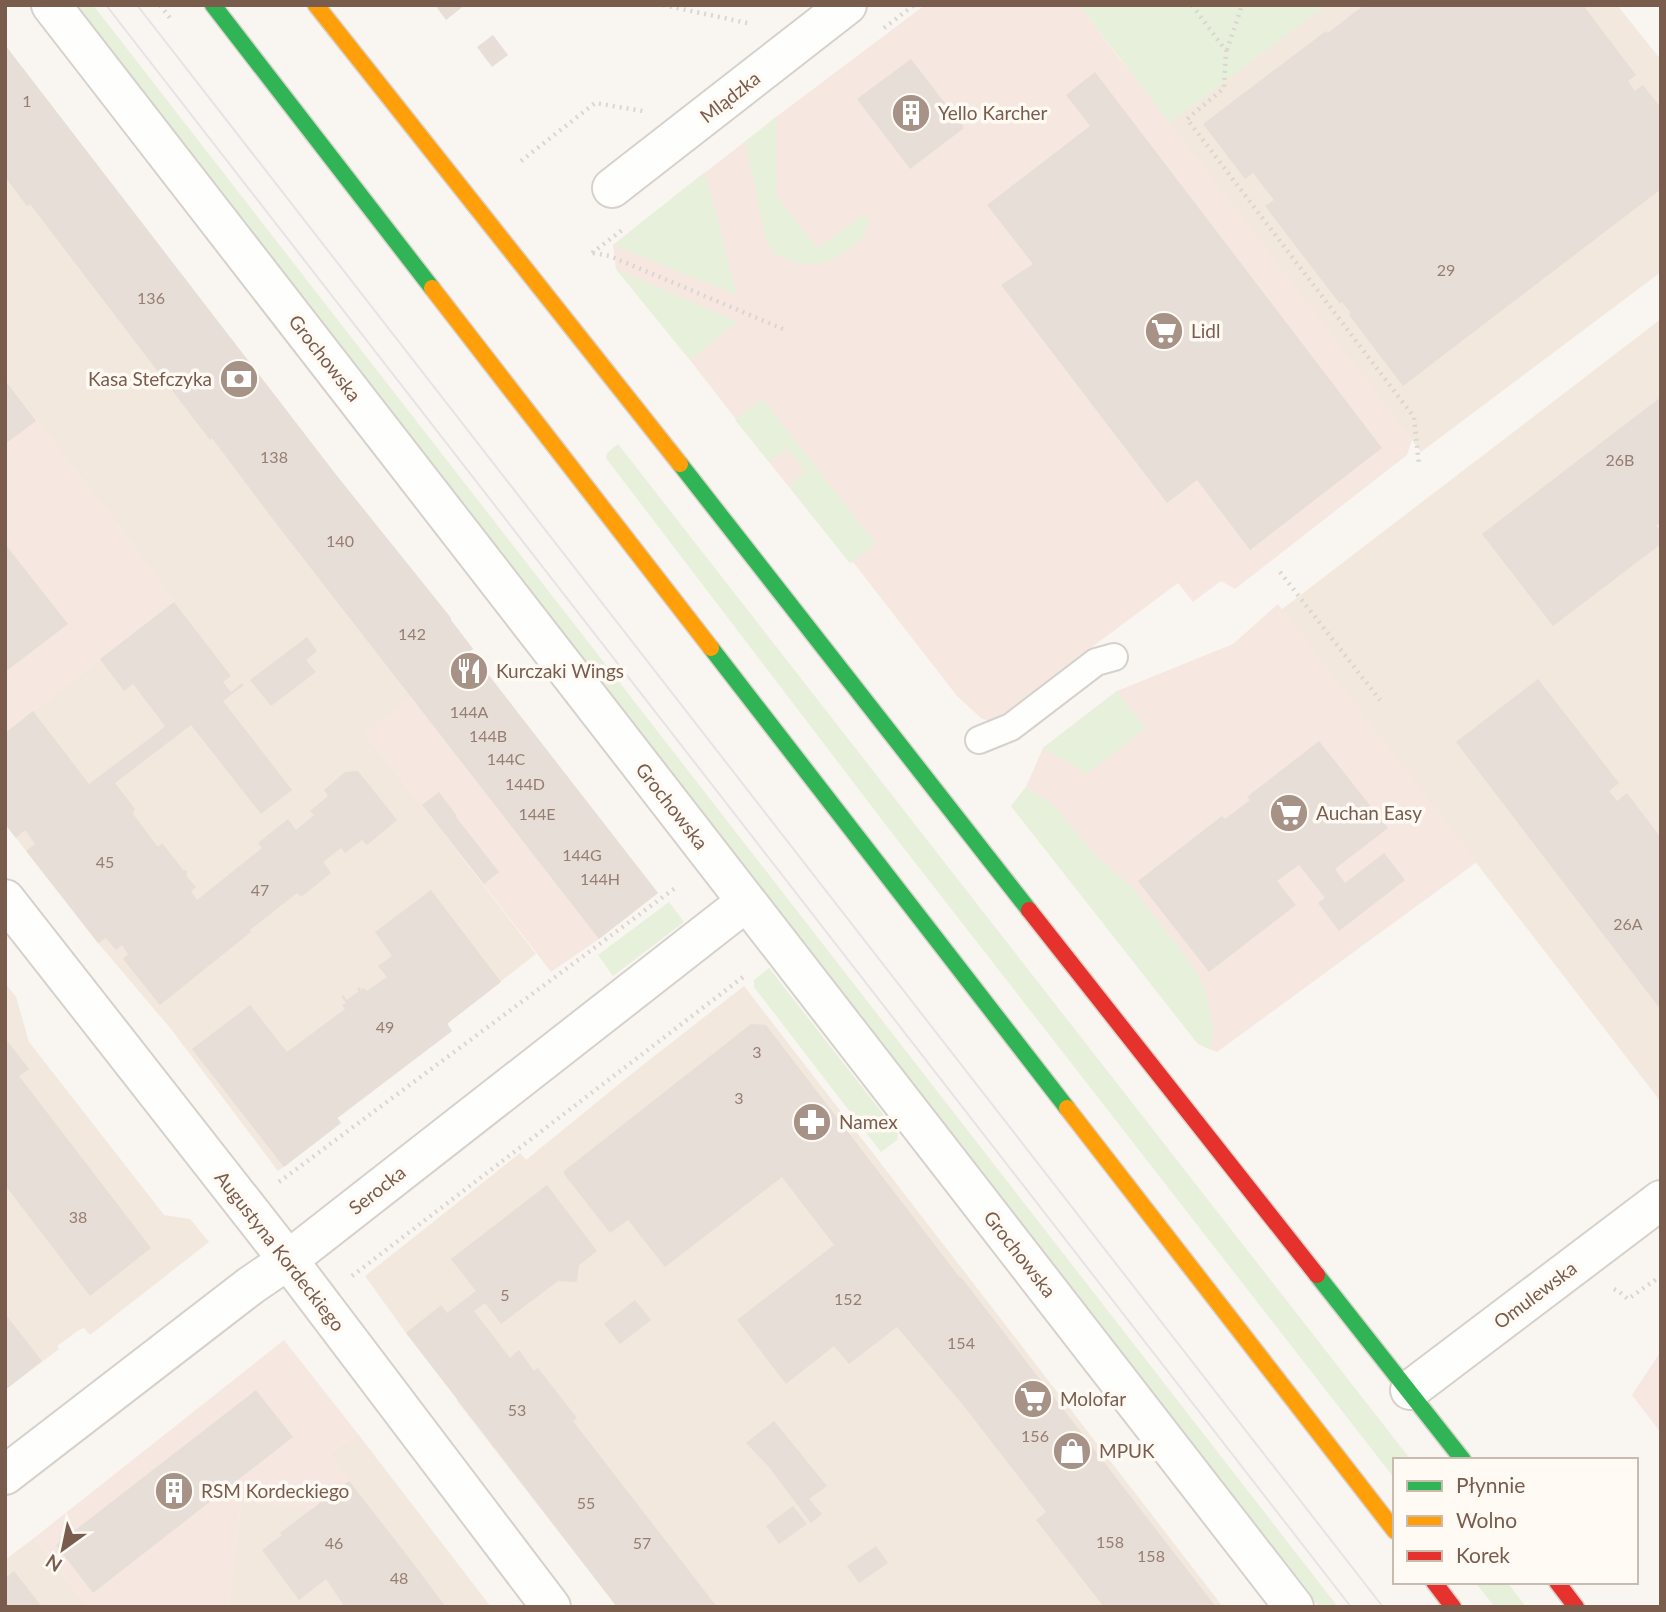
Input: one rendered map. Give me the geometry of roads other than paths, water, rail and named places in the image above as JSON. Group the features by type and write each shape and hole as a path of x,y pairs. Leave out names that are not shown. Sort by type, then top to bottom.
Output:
{"main road":[{"path":"213,5 1393,1528"},
{"path":"316,5 1462,1458"},
{"path":"1436,1584 1453,1607"},
{"path":"1559,1584 1576,1607"}],"street":[{"name":"Grochowska","path":"51,5 1294,1607"},
{"name":"Mlądzka","path":"612,188 847,5"},
{"name":"Augustyna Kordeckiego","path":"5,899 288,1260 551,1607"},
{"name":"Serocka","path":"5,1475 250,1286 288,1260 746,901"},
{"name":"Omulewska","path":"1410,1390 1661,1200"}],"lane":[{"path":"979,740 1011,727 1096,662 1114,657"}],"tram line":[{"path":"106,5 1351,1607"},
{"path":"137,5 1383,1607"}],"place":[{"name":"Yello Karcher","path":"911,113"},
{"name":"Lidl","path":"1164,331"},
{"name":"Kasa Stefczyka","path":"239,379"},
{"name":"Kurczaki Wings","path":"469,671"},
{"name":"Auchan Easy","path":"1289,813"},
{"name":"Namex","path":"812,1122"},
{"name":"Molofar","path":"1033,1399"},
{"name":"MPUK","path":"1072,1451"},
{"name":"RSM Kordeckiego","path":"174,1491"}]}
